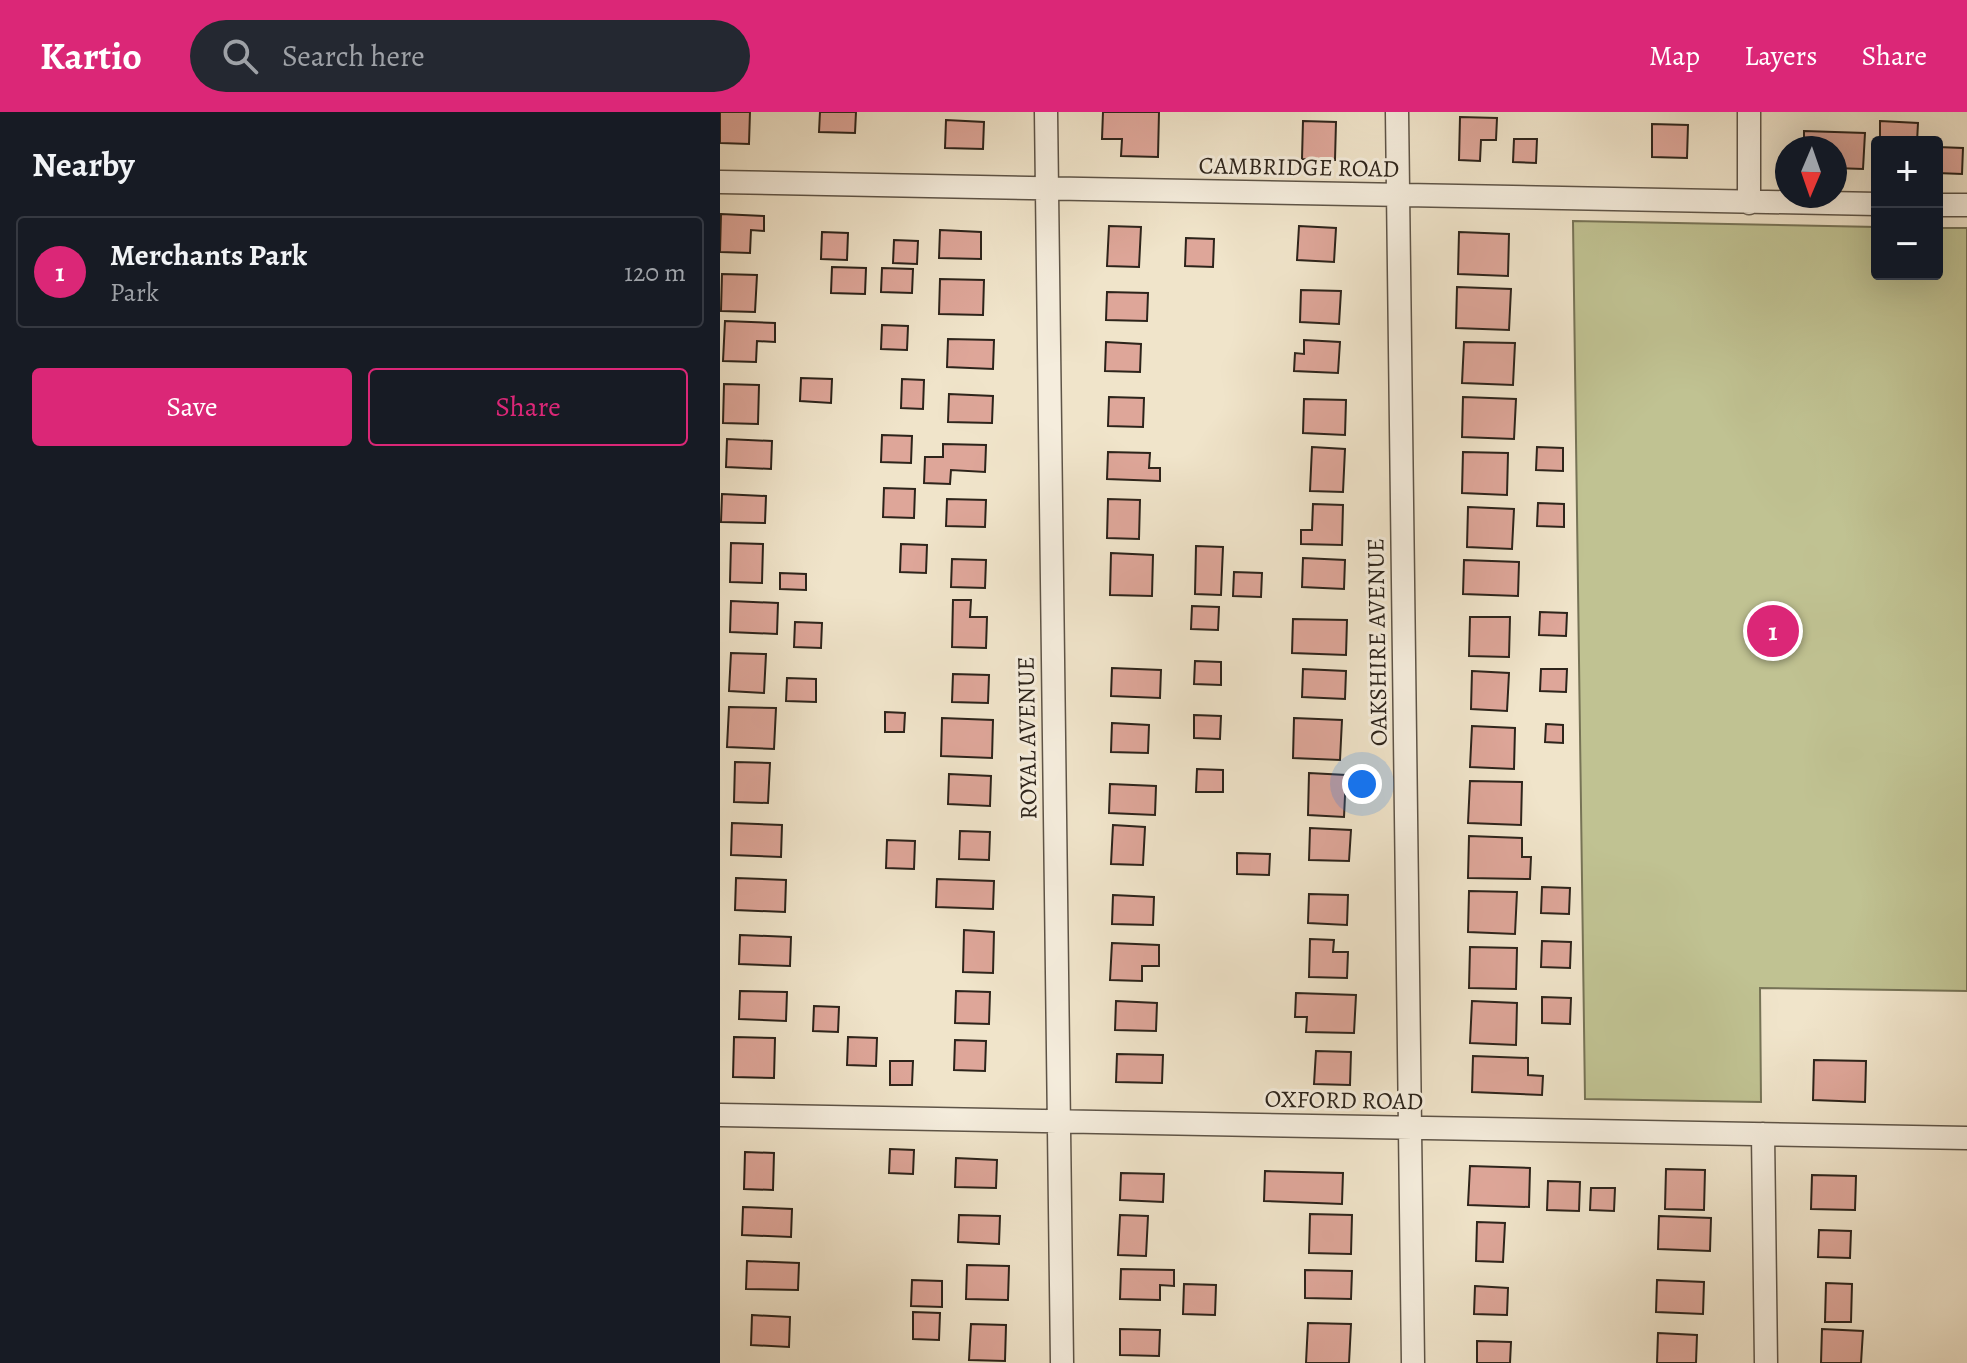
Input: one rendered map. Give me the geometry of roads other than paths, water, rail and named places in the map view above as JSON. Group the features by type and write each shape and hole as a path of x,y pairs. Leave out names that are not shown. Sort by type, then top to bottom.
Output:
{"street":[{"name":"ROYAL AVENUE","path":"1046,112 1062,1363"},
{"name":"OAKSHIRE AVENUE","path":"1397,112 1413,1363"},
{"path":"1749,112 1749,203"},
{"name":"CAMBRIDGE ROAD","path":"720,182 1871,204"},
{"path":"1943,205 1967,205"},
{"name":"OXFORD ROAD","path":"720,1115 1967,1138"},
{"path":"1763,1134 1766,1363"}],"place":[{"name":"Merchants Park","path":"1773,631"}]}
